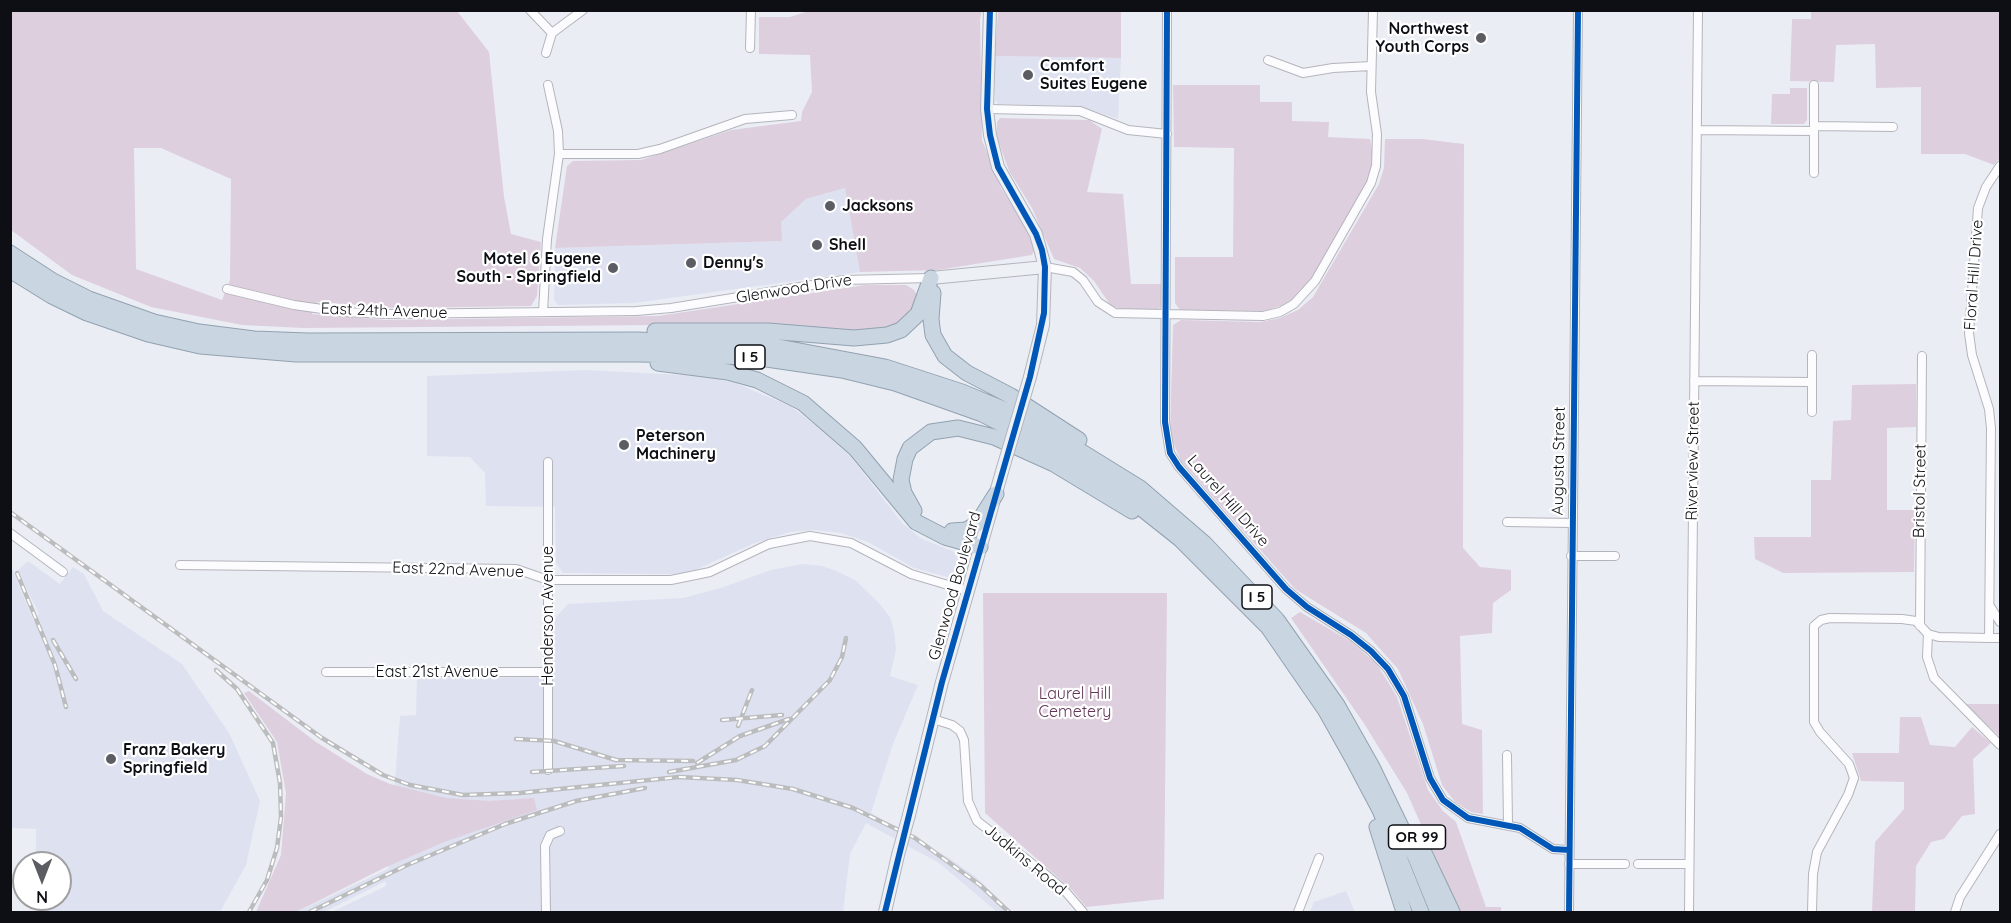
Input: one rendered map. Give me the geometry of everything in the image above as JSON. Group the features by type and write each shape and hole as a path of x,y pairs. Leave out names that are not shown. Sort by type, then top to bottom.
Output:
{"highway":[{"name":"I 5","path":"10,253 53,281 89,299 154,322 200,332 254,339 551,347 753,357 842,370 895,383 982,414 1059,453 1112,484 1180,539 1268,627 1326,711 1353,759 1380,810 1421,912"},
{"name":"I 5","path":"10,270 52,296 87,313 148,334 200,346 296,354 714,342 768,345 861,361 912,374 1010,412 1102,464 1175,517 1242,581 1308,661 1372,767 1416,858 1438,912"},
{"path":"551,347 691,330 768,331 854,338 887,335 901,330 918,314 932,278"},
{"path":"932,278 933,335 945,356 967,373 1063,428 1089,448 1102,464"},
{"path":"551,347 704,368 757,380 803,403 839,432 916,522 945,537 981,544"},
{"path":"981,544 918,515 909,505 901,480 905,459 919,440 931,432 958,428 994,437 1054,464 1180,539"},
{"path":"952,531 966,530 977,524 996,494"},
{"name":"OR 99","path":"1353,759 1404,912"},
{"name":"OR 99","path":"1372,767 1392,789 1452,912"}],"main road":[{"name":"Glenwood Boulevard","path":"885,912 933,718 1043,325 1045,267 1036,234 998,167 990,135 987,109 990,10"},
{"name":"Glenwood Drive","path":"932,278 1045,267"}],"street":[{"path":"530,10 552,33"},
{"path":"546,53 552,33 583,10"},
{"path":"750,48 751,10"},
{"name":"Laurel Hill Drive","path":"1167,10 1166,438 1170,453 1179,467 1286,589 1307,607 1352,634 1388,669 1404,696 1430,778 1443,800 1468,818 1508,824 1531,833 1553,849 1569,850"},
{"path":"1045,267 1073,272 1083,280 1098,302 1115,313 1263,316 1280,312 1294,304 1307,292 1371,183 1376,166 1377,134 1371,66 1373,10"},
{"name":"Augusta Street","path":"1569,912 1578,10"},
{"name":"Riverview Street","path":"1689,912 1698,10"},
{"path":"1268,60 1303,73 1333,68 1371,66"},
{"path":"543,312 547,239 559,154 558,131 548,85"},
{"path":"1814,85 1814,172"},
{"path":"987,109 1080,111 1128,130 1167,134"},
{"path":"559,154 638,154 669,146 745,119 792,115"},
{"path":"1698,130 1893,127"},
{"name":"Floral Hill Drive","path":"1989,638 1991,428 1989,409 1972,355 1969,315 1978,208 1986,187 2001,166"},
{"name":"Glenwood Drive","path":"543,312 671,308 843,280 932,278"},
{"name":"East 24th Avenue","path":"227,289 294,305 343,312 387,314 543,312"},
{"path":"1812,355 1812,412"},
{"name":"Bristol Street","path":"1920,626 1922,356"},
{"path":"1694,381 1812,382"},
{"name":"Henderson Avenue","path":"548,462 548,770"},
{"path":"1507,522 1572,523"},
{"path":"10,534 63,572"},
{"name":"East 22nd Avenue","path":"180,565 516,569 548,580 649,581 690,577 728,565 769,544 810,536 851,543 911,574 968,591"},
{"path":"1571,556 1615,556"},
{"path":"1989,603 2001,622"},
{"path":"1812,912 1813,874 1817,852 1848,795 1854,778 1849,764 1814,722 1814,626 1821,620 1862,618 1909,620 1916,621 1928,634 1939,637 2001,638"},
{"path":"1928,634 1927,657 1934,678 2001,745"},
{"name":"East 21st Avenue","path":"326,672 548,672"},
{"name":"Judkins Road","path":"933,718 952,725 960,731 964,740 968,801 977,820 1065,891 1083,912"},
{"path":"1508,755 1508,824"},
{"path":"546,912 545,846 550,835 560,831"},
{"path":"1955,912 1960,897 2001,834"},
{"path":"1298,912 1319,858"},
{"path":"1569,864 1624,864"},
{"path":"1638,864 1689,864"}],"shaded area":[{"path":"995,56 1121,58 1118,119 1078,106 998,104 995,99"},
{"path":"845,188 860,272 634,303 558,305 554,300 555,248 781,241 780,222 806,199"},
{"path":"586,370 702,376 733,382 790,406 834,439 903,524 922,539 962,555 965,562 963,571 951,578 914,568 868,542 841,533 814,530 790,532 755,543 695,570 676,574 563,573 556,563 555,507 486,506 485,473 470,457 427,456 427,376"},
{"path":"28,561 60,584 73,567 84,574 103,611 182,664 229,733 260,801 246,865 220,912 37,912 72,911 72,851 36,851 36,829 11,828 11,566 34,622 39,613 17,571"},
{"path":"802,564 822,566 855,580 878,602 890,617 894,631 896,650 890,676 918,685 893,744 871,813 949,858 976,877 1012,912 997,912 939,863 866,823 850,854 843,912 332,912 386,886 386,881 324,912 297,912 388,869 400,716 416,715 417,678 553,677 555,618 568,604 683,598 721,588 771,570"},
{"path":"1346,891 1355,912 1310,912 1314,902"}],"green space":[{"path":"812,10 982,11 980,19 982,140 1001,188 1028,231 1035,248 1032,255 938,270 860,272 845,188 806,199 781,222 782,241 555,248 567,166 573,161 641,160 731,130 801,121 802,112 812,92 810,55 759,54 759,17 790,17"},
{"path":"11,11 457,11 489,52 504,197 511,234 541,242 537,296 531,306 396,308 318,302 312,314 385,320 658,316 865,285 906,285 914,290 918,297 917,304 901,323 873,332 659,325 303,328 242,325 151,307 72,275 11,230","holes":["134,148 161,148 231,179 230,280 222,300 136,269"]},
{"path":"998,11 1121,11 1121,58 995,56"},
{"path":"1811,11 2000,11 2000,158 1994,165 1965,154 1921,154 1921,87 1876,88 1875,44 1836,45 1834,82 1790,81 1792,19 1811,19"},
{"path":"1173,85 1260,85 1260,102 1292,102 1292,121 1329,122 1328,137 1370,139 1374,158 1370,177 1309,283 1299,295 1283,305 1266,311 1180,310 1175,303 1175,257 1233,257 1234,148 1174,147"},
{"path":"1790,88 1807,88 1807,120 1804,124 1771,124 1772,94 1790,94"},
{"path":"1000,118 1089,120 1102,129 1087,192 1123,194 1131,284 1164,284 1163,303 1159,309 1122,309 1111,306 1094,281 1080,268 1054,259 1032,208 1009,171 997,137 997,122"},
{"path":"1385,139 1422,139 1464,144 1463,548 1480,567 1511,570 1511,590 1493,603 1492,633 1460,636 1462,724 1482,730 1483,814 1471,812 1455,802 1442,785 1423,724 1398,669 1366,633 1295,589 1181,461 1170,435 1173,325 1181,320 1260,322 1280,318 1298,310 1313,297 1379,184 1384,168"},
{"path":"1916,384 1916,427 1887,428 1887,510 1915,510 1914,572 1783,573 1755,559 1754,537 1811,537 1811,480 1831,480 1833,421 1851,420 1852,385"},
{"name":"Laurel Hill Cemetery","path":"983,593 1167,593 1164,899 1086,907 1073,891 985,813"},
{"path":"1300,612 1350,641 1376,663 1397,697 1428,790 1443,811 1456,822 1486,907 1501,907 1501,912 1460,912 1407,793 1365,725 1291,618"},
{"path":"249,691 316,742 367,774 390,784 446,798 489,801 534,798 537,810 444,842 384,868 296,912 256,912 281,855 286,793 277,742 244,693"},
{"path":"1964,704 2000,704 2000,737 1995,732"},
{"path":"1900,717 1921,717 1930,745 1955,747 1972,727 1991,743 1973,759 1975,814 1962,816 1944,839 1931,842 1916,866 1915,912 1872,912 1875,842 1904,809 1904,782 1861,781 1852,753 1899,753"}],"railway":[{"path":"10,512 322,738 383,775 410,785 463,795 520,793 679,777 737,780 793,789 853,808 915,838 980,885 1009,912"},
{"path":"17,573 55,665 66,707"},
{"path":"669,772 736,760 765,746 830,680 842,657 846,638"},
{"path":"53,640 76,679"},
{"path":"216,670 237,689 273,743 280,783 281,817 277,848 267,880 249,912"},
{"path":"738,726 752,690"},
{"path":"722,720 782,715"},
{"path":"697,763 740,736 789,719"},
{"path":"516,739 554,741 616,760 693,761"},
{"path":"532,772 624,766"},
{"path":"310,912 407,865 505,824 576,801 645,788"}],"cycle path":[{"path":"885,912 942,682 1030,377 1044,313 1045,267 1042,250 1036,234 998,167 990,135 987,109 990,10"},
{"path":"1167,10 1165,422 1170,453 1179,467 1286,589 1307,607 1351,635 1388,669 1404,696 1430,778 1443,800 1468,818 1520,828 1553,849 1569,850"},
{"path":"1569,912 1578,10"}],"place":[{"name":"Northwest Youth Corps","path":"1481,38"},
{"name":"Comfort Suites Eugene","path":"1028,75"},
{"name":"Jacksons","path":"830,206"},
{"name":"Shell","path":"817,245"},
{"name":"Denny's","path":"691,263"},
{"name":"Motel 6 Eugene South - Springfield","path":"613,268"},
{"name":"Peterson Machinery","path":"624,445"},
{"name":"Franz Bakery Springfield","path":"111,759"}]}
